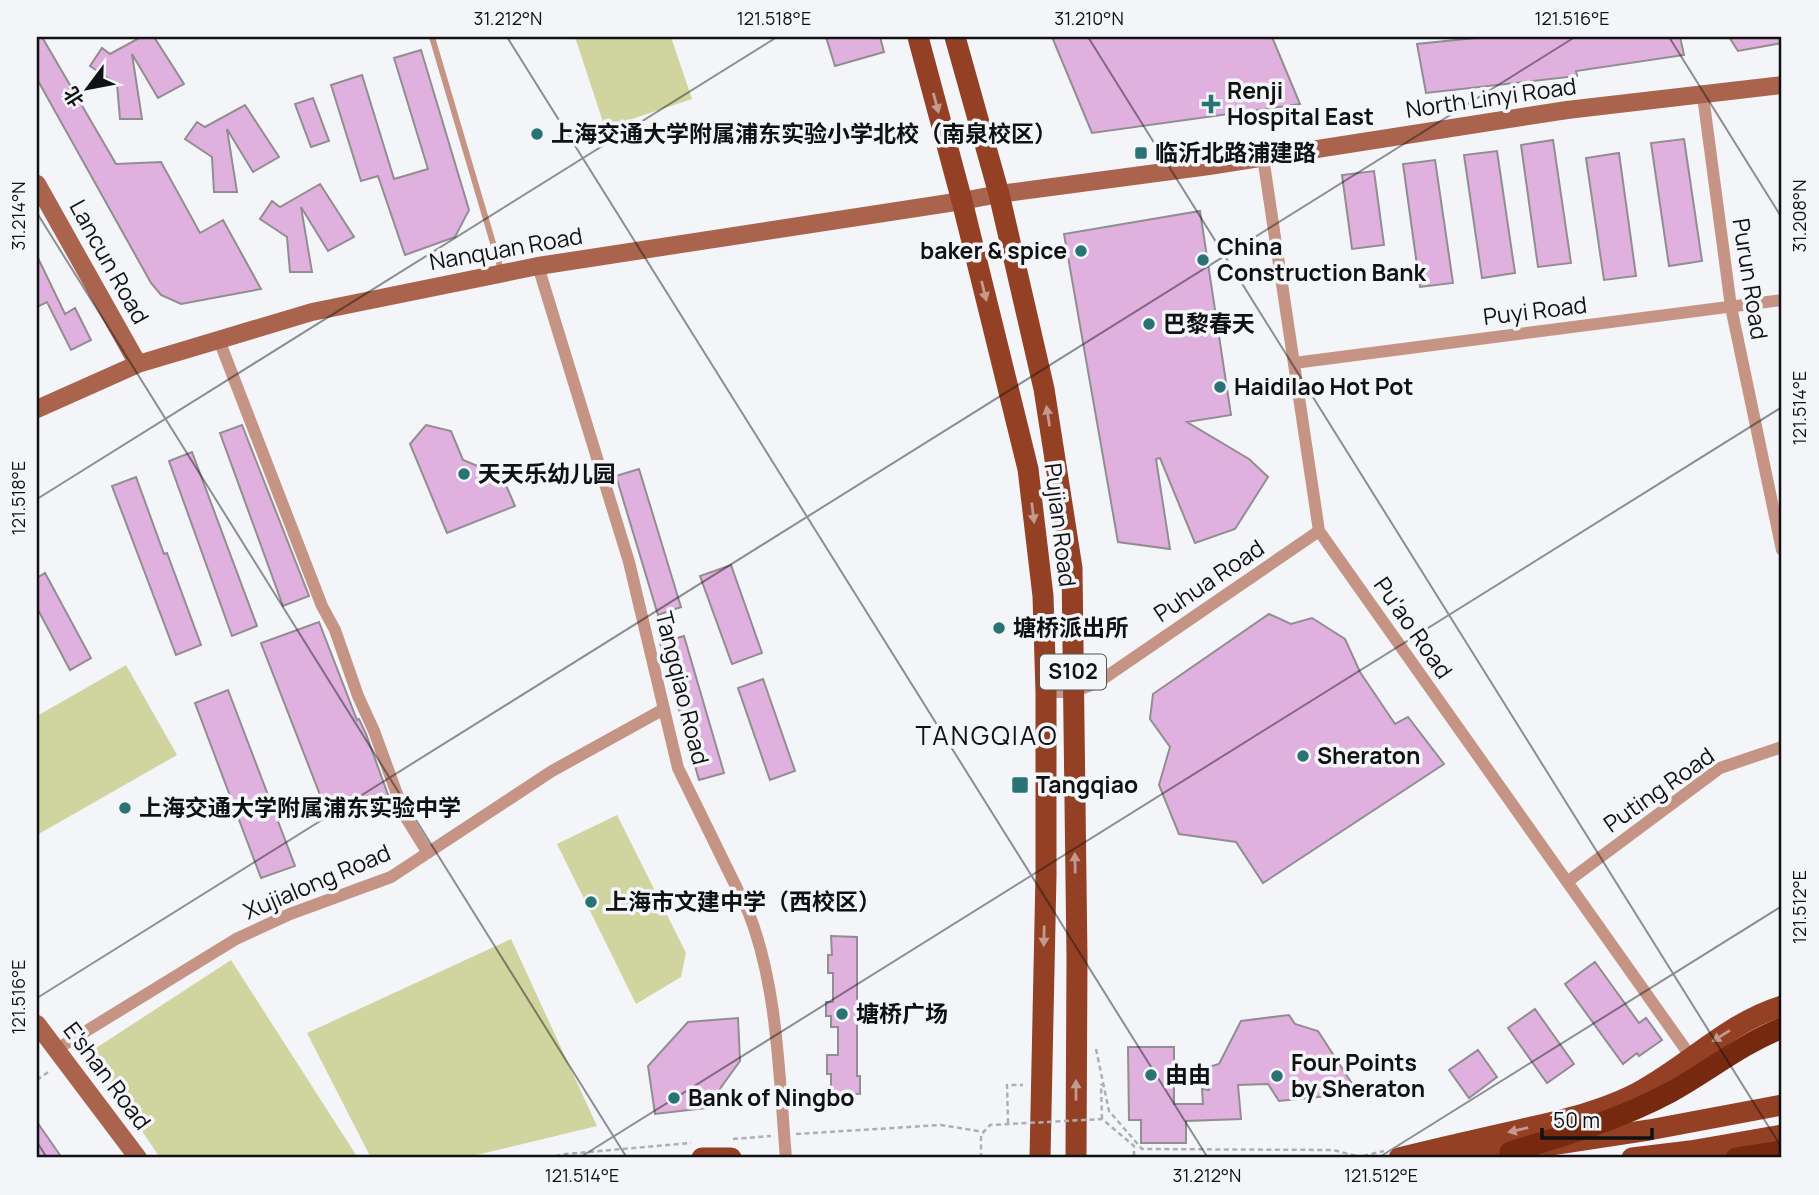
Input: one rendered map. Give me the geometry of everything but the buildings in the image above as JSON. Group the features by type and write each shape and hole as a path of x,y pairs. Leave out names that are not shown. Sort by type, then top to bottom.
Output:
{"highway":[{"path":"1510,1152 1572,1133 1645,1105 1673,1091 1728,1055 1782,1028"},
{"path":"1736,1158 1782,1151"}],"main road":[{"name":"Pujian Road","path":"918,37 962,201 1028,469 1043,596 1046,875 1040,1158"},
{"name":"Pujian Road","path":"956,37 999,194 1044,389 1072,568 1077,958 1076,1158"},
{"path":"1393,1154 1593,1111 1629,1097 1666,1077 1737,1026 1782,1006"},
{"path":"1466,1158 1662,1128 1782,1105"},
{"path":"1632,1158 1782,1135"},
{"path":"702,1150 730,1149"}],"street":[{"name":"North Linyi Road","path":"999,194 1567,110 1782,85"},
{"name":"Purun Road","path":"1703,96 1731,307 1782,550"},
{"name":"Pu'ao Road","path":"1263,157 1319,531 1691,1057"},
{"name":"Lancun Road","path":"37,184 138,364"},
{"name":"Nanquan Road","path":"37,409 138,364 312,312 502,272 999,194"},
{"name":"Tangqiao Road","path":"538,266 629,562 682,780 758,935 774,1033 786,1158"},
{"name":"Puyi Road","path":"1294,363 1782,300"},
{"path":"219,340 322,606 335,630 405,817 428,853"},
{"name":"Puhua Road","path":"1046,692 1073,692 1097,683 1319,531"},
{"name":"Xujialong Road","path":"57,1049 236,939 290,914 381,881 552,771 664,709"},
{"name":"Puting Road","path":"1567,882 1720,768 1782,747"},
{"name":"E'shan Road","path":"37,1024 138,1158"}],"lane":[{"path":"432,37 502,272"}],"path":[{"path":"1095,1045 1109,1111 1142,1149 1333,1150 1360,1157"},
{"path":"1102,1119 1101,1085 1104,1084"},
{"path":"1007,1085 1008,1123"},
{"path":"981,1158 981,1135 990,1125 1102,1119 1134,1146 1134,1158"},
{"path":"730,1149 784,1134 941,1125 984,1132"},
{"path":"547,1158 566,1154 702,1150"},
{"path":"1355,1158 1393,1154"}],"green space":[{"path":"575,37 671,37 692,99 605,128"},
{"path":"126,665 177,755 37,835 37,716"},
{"path":"617,815 686,953 681,977 636,1004 557,844"},
{"path":"511,939 597,1126 464,1158 371,1158 307,1033"},
{"path":"231,960 358,1158 160,1158 90,1052"}],"place":[{"name":"Renji Hospital East","path":"1211,104"},
{"name":"上海交通大学附属浦东实验小学北校（南泉校区）","path":"537,134"},
{"name":"临沂北路浦建路","path":"1141,153"},
{"name":"baker & spice","path":"1081,251"},
{"name":"China Construction Bank","path":"1203,260"},
{"name":"巴黎春天","path":"1149,324"},
{"name":"Haidilao Hot Pot","path":"1220,387"},
{"name":"天天乐幼儿园","path":"464,474"},
{"name":"塘桥派出所","path":"999,628"},
{"name":"Sheraton","path":"1303,756"},
{"name":"Tangqiao","path":"1020,785"},
{"name":"上海交通大学附属浦东实验中学","path":"125,808"},
{"name":"上海市文建中学（西校区）","path":"591,902"},
{"name":"塘桥广场","path":"842,1014"},
{"name":"由由","path":"1151,1075"},
{"name":"Four Points by Sheraton","path":"1277,1076"},
{"name":"Bank of Ningbo","path":"674,1098"}],"district":[{"name":"TANGQIAO","path":"987,736"}]}
